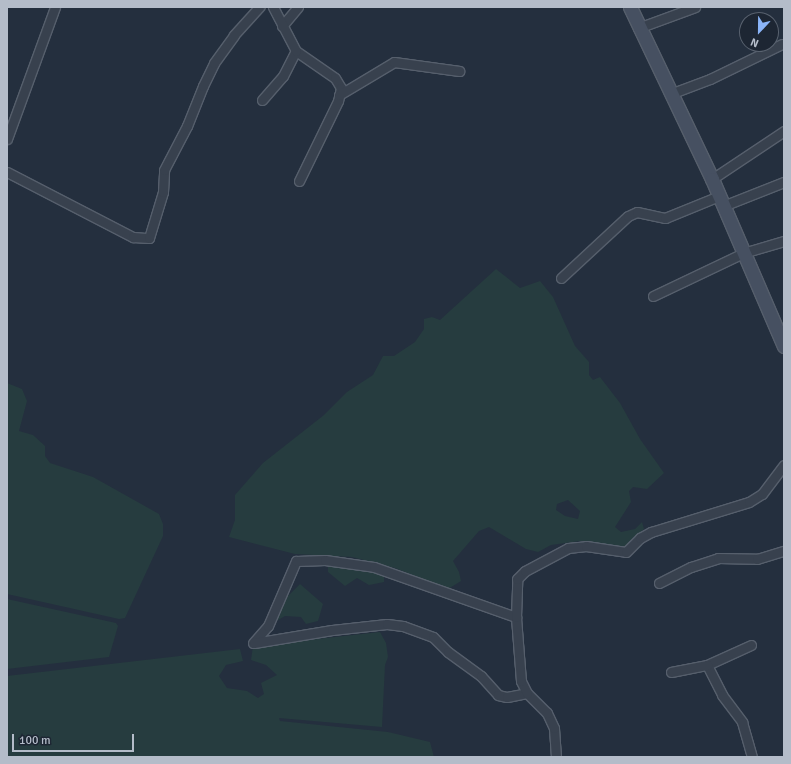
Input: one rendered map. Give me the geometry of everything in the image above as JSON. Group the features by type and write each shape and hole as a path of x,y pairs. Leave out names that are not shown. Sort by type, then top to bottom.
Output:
{"main road":[{"path":"630,7 638,28 712,179 743,253 783,339"}],"street":[{"path":"7,139 55,7"},
{"path":"7,172 133,237 149,238 163,192 164,170 187,126 203,86 214,63 234,35 259,7"},
{"path":"273,7 296,50 335,78 341,88 340,95 299,181"},
{"path":"282,26 298,7"},
{"path":"638,28 695,7"},
{"path":"670,94 710,79 782,44"},
{"path":"262,100 283,76 296,50"},
{"path":"340,95 394,62 459,71"},
{"path":"712,179 784,131"},
{"path":"561,278 628,216 637,212 665,218 784,182"},
{"path":"653,296 743,253 784,241"},
{"path":"556,757 554,728 547,713 527,693 521,681 516,617 517,579 525,570 568,548 586,546 626,552 640,538 651,532 749,502 762,494 784,465"},
{"path":"659,583 691,567 718,558 757,559 784,551"},
{"path":"516,617 480,607 374,567 340,561 296,561 268,626 253,643 332,630 388,624 404,626 433,637 448,652 481,676 498,694 507,697 527,693"},
{"path":"671,672 707,665 751,645"},
{"path":"707,665 722,695 742,722 752,757 747,757"}],"green space":[{"path":"496,269 520,288 540,281 553,297 575,346 589,362 589,375 593,380 600,377 620,403 640,439 664,473 647,489 633,487 629,491 631,502 615,527 621,532 635,529 642,522 644,529 627,547 580,541 551,545 538,552 526,549 489,527 479,531 453,561 459,572 461,581 448,589 395,568 352,557 295,554 229,537 235,520 235,495 263,463 324,415 347,392 373,375 383,356 394,356 415,342 424,329 424,319 432,317 440,320","holes":["568,500 580,511 578,519 565,516 556,510 557,504"]},
{"path":"7,383 22,389 27,401 19,431 33,435 45,446 45,456 50,463 93,477 159,514 163,524 163,536 125,618 119,619 7,594"},
{"path":"328,566 363,568 384,574 384,582 369,585 357,578 345,586 328,572"},
{"path":"300,584 323,604 318,621 306,624 301,617 285,616 273,623 285,599"},
{"path":"7,599 116,623 118,626 109,657 7,669"},
{"path":"380,632 386,643 388,657 385,665 382,727 279,718 280,721 388,732 430,742 434,757 7,757 7,676 240,649 243,661 226,665 219,676 227,688 247,691 258,698 264,694 261,683 277,675 266,665 251,660 253,646"}]}
